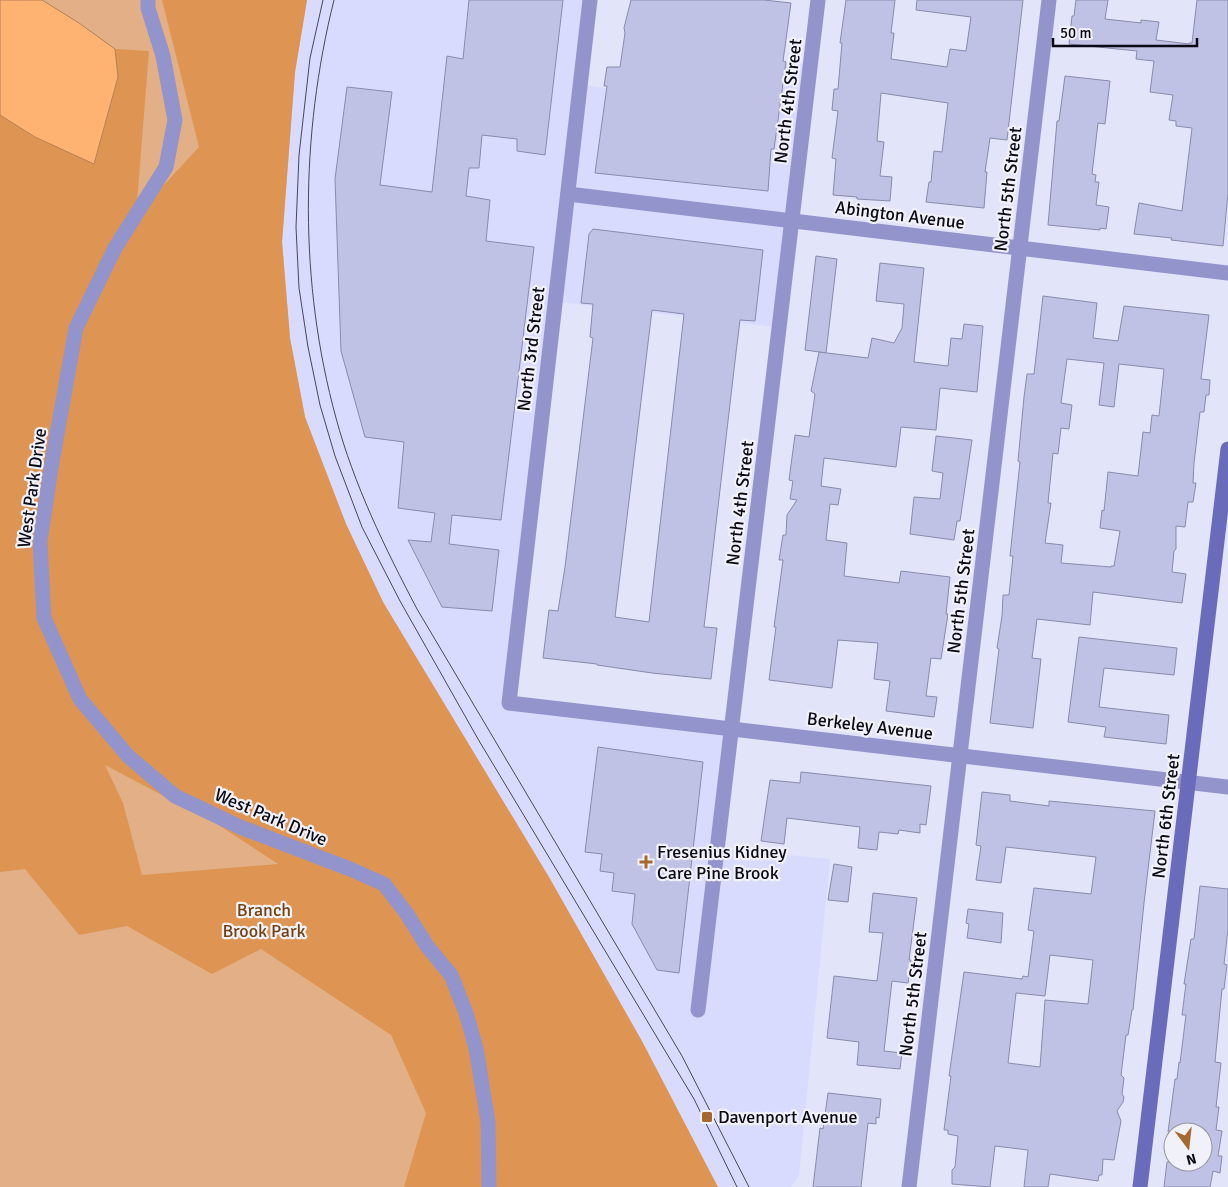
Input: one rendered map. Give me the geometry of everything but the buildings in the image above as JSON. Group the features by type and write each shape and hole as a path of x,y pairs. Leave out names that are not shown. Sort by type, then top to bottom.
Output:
{"street":[{"name":"West Park Drive","path":"148,0 148,8 163,56 175,120 166,167 115,248 76,328 40,542 44,618 80,699 128,756 175,796 240,826 384,884 407,914 427,946 451,975 466,1012 478,1057 488,1122 489,1187"},
{"name":"North 3rd Street","path":"509,703 590,0"},
{"name":"North 4th Street","path":"698,1010 818,0"},
{"name":"North 5th Street","path":"909,1187 1049,0"},
{"name":"Abington Avenue","path":"568,194 1228,273"},
{"name":"North 6th Street","path":"1140,1187 1228,449"},
{"name":"Berkeley Avenue","path":"509,703 1228,787"}],"shaded area":[{"path":"0,0 42,0 79,23 115,49 118,77 94,164 35,137 0,115"},
{"path":"307,0 585,0 575,84 690,99 694,53 807,65 776,327 558,302 510,699 729,723 714,848 830,859 799,1176 791,1187 718,1187 642,1041 383,602 346,524 305,417 290,338 282,242 295,72"}],"green space":[{"name":"Branch Brook Park","path":"0,0 307,0 295,72 282,242 290,338 305,417 346,524 383,602 718,1187 0,1187"},
{"name":"Branch Brook Park","path":"162,0 307,0 295,72 282,242 290,338 305,417 346,524 383,602 549,877 642,1041 718,1187 404,1187 426,1113 391,1035 261,949 212,974 127,926 79,935 25,869 0,872 0,115 35,137 94,163 118,77 115,49 149,51 136,215 199,147","holes":["105,765 217,824 278,864 142,875 123,803"]}],"tram line":[{"path":"323,0 310,58 299,155 296,227 299,288 308,347 320,405 335,456 362,527 400,601 478,739 694,1099 737,1187"},
{"path":"334,0 323,51 315,104 310,156 308,209 315,315 324,367 343,443 361,492 393,563 417,609 682,1056 749,1187"}],"place":[{"name":"Fresenius Kidney Care Pine Brook","path":"646,862"},
{"name":"Davenport Avenue","path":"707,1117"}]}
